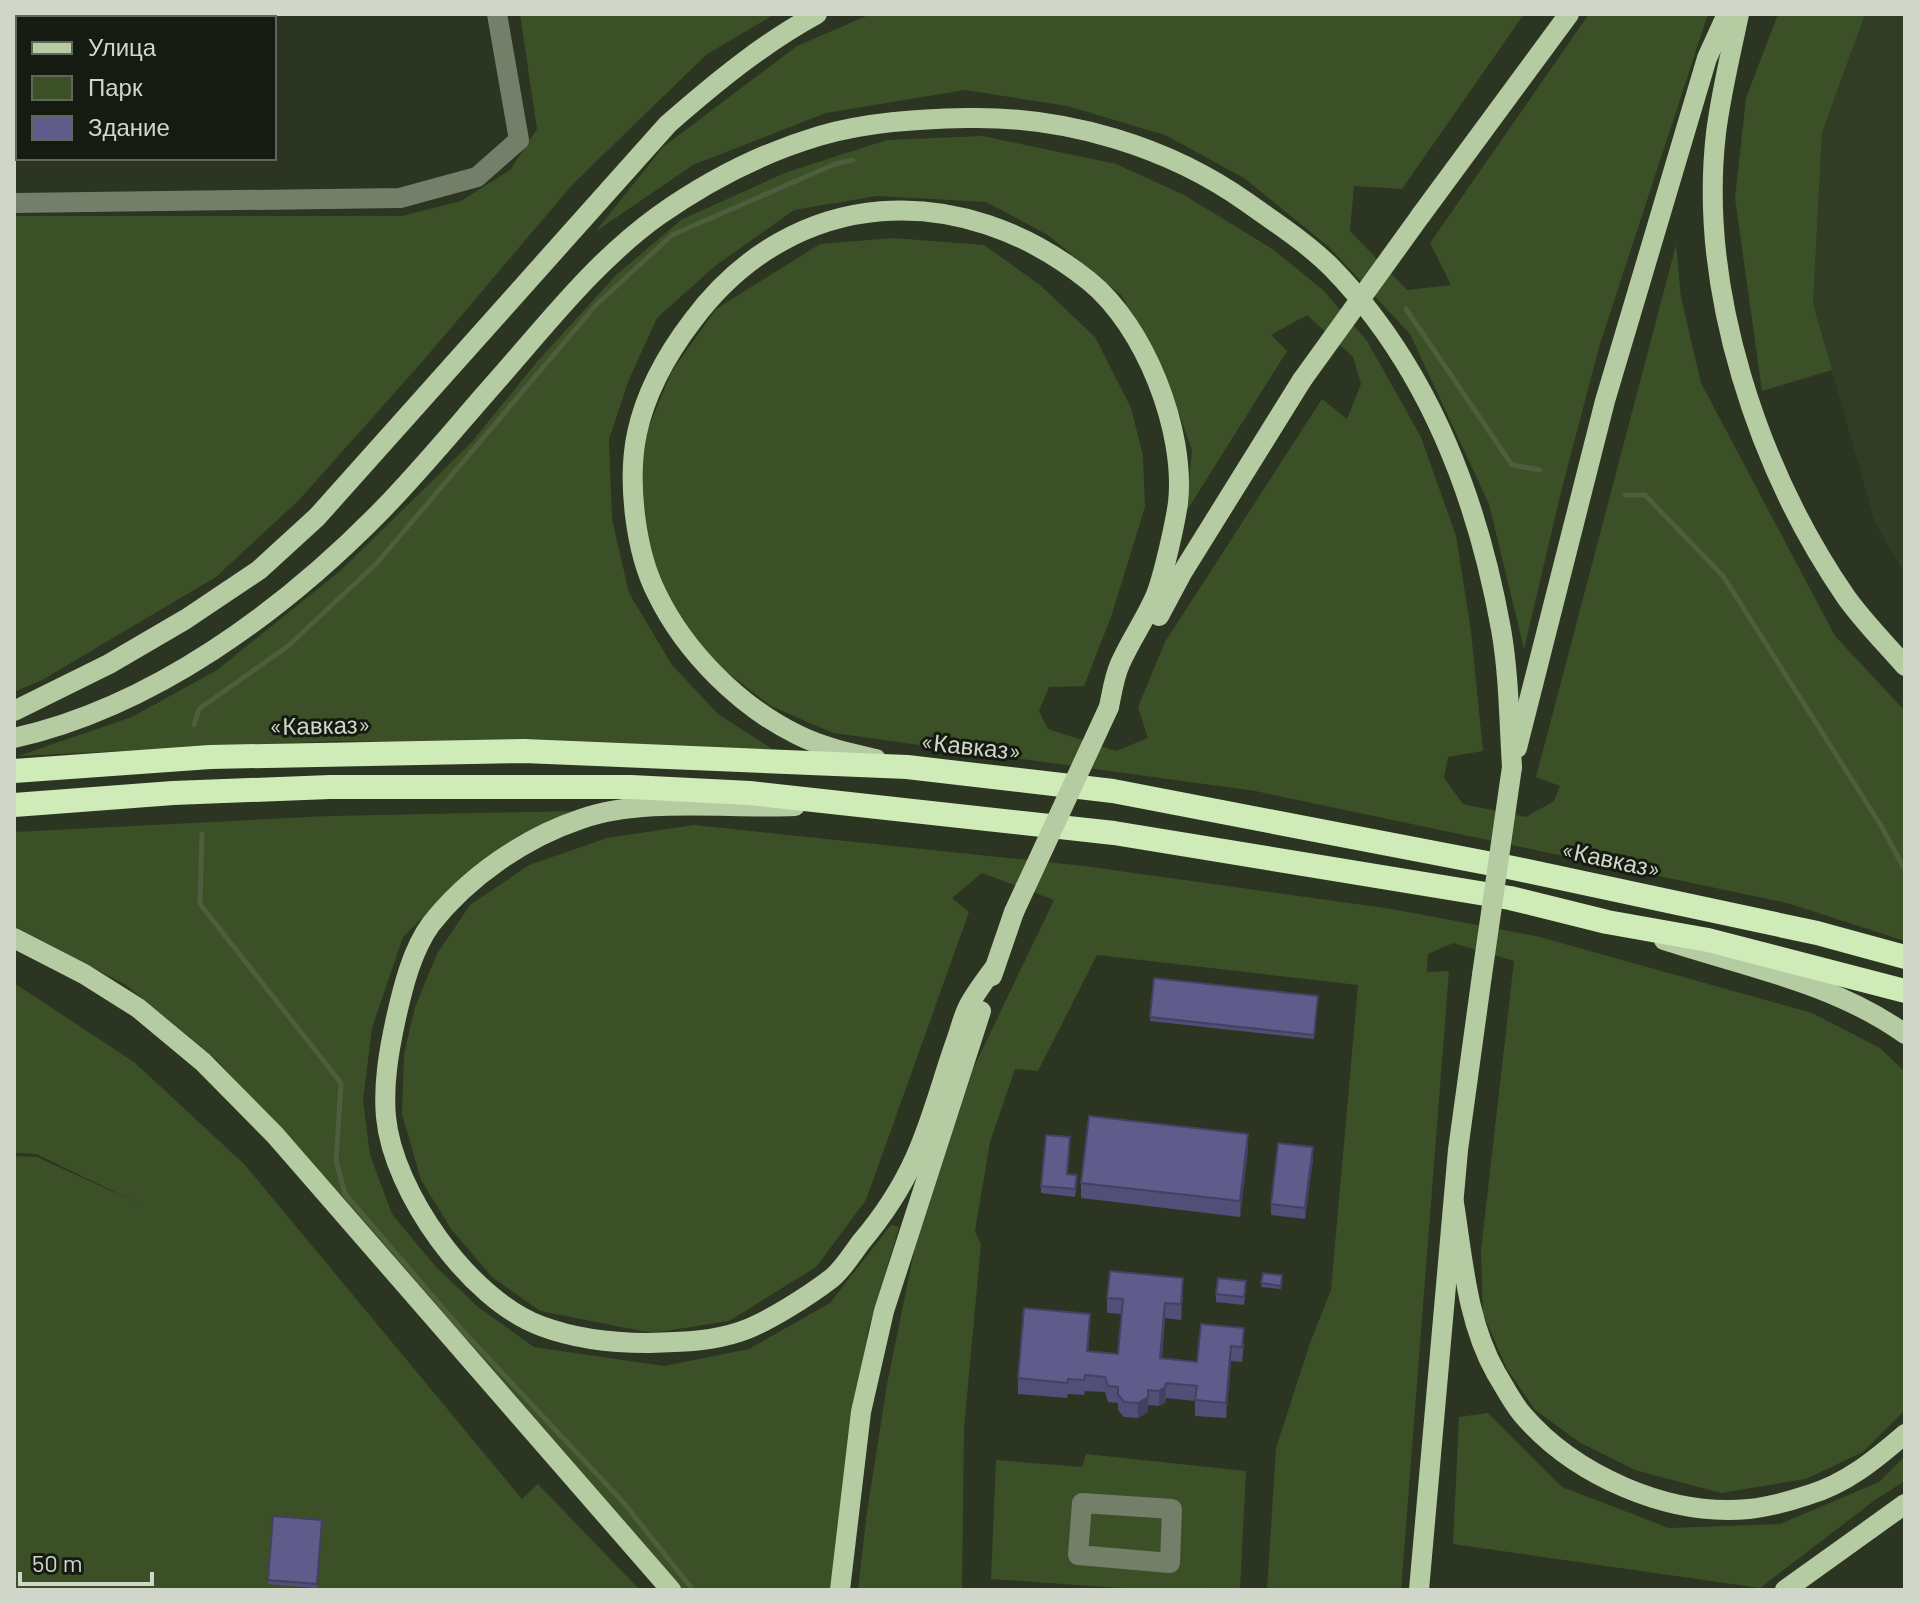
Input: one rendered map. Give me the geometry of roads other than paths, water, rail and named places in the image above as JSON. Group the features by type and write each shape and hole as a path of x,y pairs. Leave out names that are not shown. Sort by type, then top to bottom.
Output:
{"highway":[{"name":"«Кавказ»","path":"14,771 210,757 524,751 907,767 1128,794 1637,894 1817,933 1905,957"},
{"path":"14,805 173,793 458,785 631,787 750,793 1114,833 1510,898 1607,922 1708,940 1905,991"}],"main road":[{"path":"14,711 109,664 186,619 259,570 317,517 668,124 724,75 817,14"},
{"path":"840,1590 861,1412 884,1311 1014,912 1109,707 1182,573 1302,380 1569,14"},
{"path":"1419,1590 1458,1150 1512,767 1605,401 1707,58 1727,14"},
{"path":"1739,14 1716,134 1713,214 1719,282 1732,352 1760,430 1802,528 1847,599 1905,666"},
{"path":"14,738 108,707 181,670 247,628 309,578 380,511 596,269 657,217 730,171 820,136 911,119 999,117 1084,130 1147,149 1230,190 1287,230 1329,265 1379,321 1404,356 1434,414 1464,489 1486,561 1502,633 1512,767"},
{"path":"907,767 800,736 760,713 718,676 682,636 655,592 637,531 633,479 637,434 651,389 674,344 704,305 740,269 778,242 837,217 897,211 955,214 1007,231 1061,259 1095,286 1133,330 1158,384 1170,423 1178,466 1178,502 1156,595 1119,666 1109,707"},
{"path":"835,804 748,808 638,806 581,818 535,840 487,869 429,927 409,970 391,1040 385,1083 386,1120 396,1159 412,1197 458,1264 494,1298 538,1326 576,1336 629,1343 688,1342 741,1332 835,1276 889,1208 916,1157 967,1008 995,967"},
{"path":"1607,922 1822,989 1877,1013 1905,1034"},
{"path":"14,938 84,974 138,1008 203,1062 275,1135 671,1590"},
{"path":"1454,1203 1476,1327 1495,1371 1521,1413 1555,1446 1596,1473 1641,1493 1690,1507 1749,1509 1811,1495 1867,1467 1905,1434"},
{"path":"1785,1590 1905,1504"}],"street":[{"path":"14,203 400,198 477,177 519,140 497,14"},
{"path":"1082,1503 1172,1509 1170,1563 1078,1555 1082,1503"}],"waterway":[{"path":"194,725 199,709 288,646 377,563 596,305 672,235 835,164 853,160"},
{"path":"1406,309 1512,465 1540,470"},
{"path":"1625,495 1645,495 1723,576 1880,824 1905,870"},
{"path":"202,834 200,904 341,1083 336,1161 345,1194 460,1328 623,1502 693,1590"}]}
